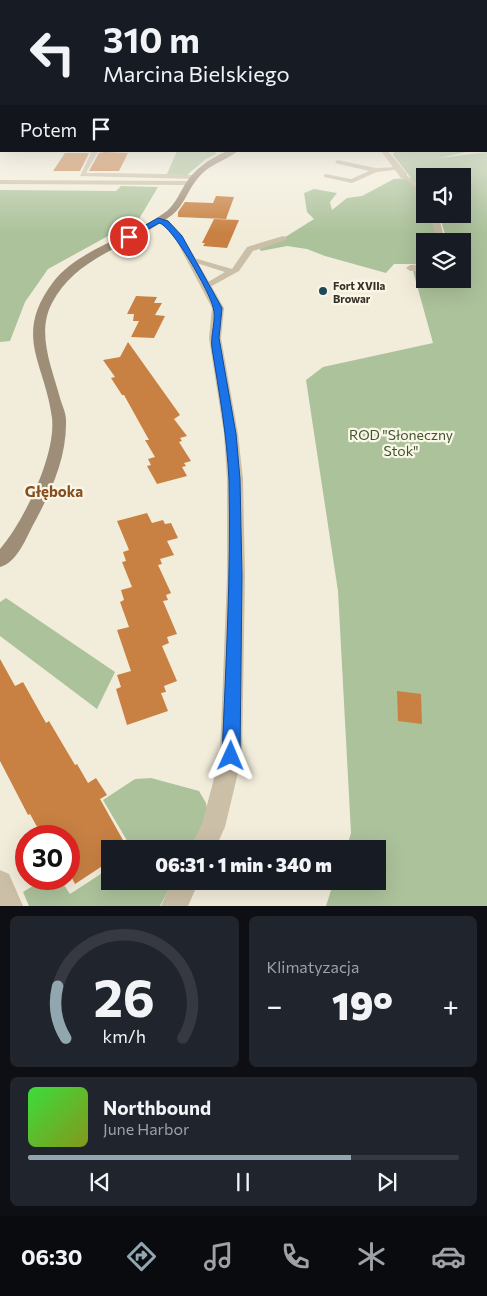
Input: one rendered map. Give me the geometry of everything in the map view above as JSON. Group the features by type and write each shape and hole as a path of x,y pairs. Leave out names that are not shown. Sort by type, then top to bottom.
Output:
{"street":[{"path":"0,561 16,542 46,486 58,439 59,418 39,346 39,331 45,305 58,282 76,266 158,220 178,204 193,180 212,162 234,152"},
{"path":"385,152 404,176"},
{"path":"0,182 193,180"},
{"path":"158,220 165,222 179,237 194,261 218,308 215,338 231,434 236,576 231,756 213,827 206,840"},
{"path":"0,883 10,906"},
{"path":"174,906 182,890"}],"lane":[{"path":"94,152 82,175 193,180"},
{"path":"337,162 376,170 399,169"},
{"path":"326,176 352,181 376,170"},
{"path":"404,176 416,185"},
{"path":"207,285 233,272 241,265 246,252 250,249 282,238"},
{"path":"194,261 233,272"},
{"path":"410,268 416,268"}],"green space":[{"path":"177,152 215,152 216,154 206,159 187,175 89,173 167,174"},
{"name":"ROD \"Słoneczny Stok\"","path":"394,152 466,152 440,158 487,152 487,906 326,906 331,890 386,890 386,840 349,840 351,833 338,591 306,380 323,367 433,343 418,288 471,288 471,233 445,233 442,223 471,223 471,168 416,168 416,223 433,223 436,233 416,233 416,264 394,264 386,273 307,249 287,246 261,251 258,247 287,236 314,219 307,212 304,193 314,189 337,193 330,202 332,210 347,198 362,196 394,179 411,178 393,155"},
{"path":"121,186 158,187 139,219 48,269 25,302 10,341 0,342 0,190 116,191"},
{"name":"ROD \"Słoneczny Stok\"","path":"413,271 416,271 416,282"},
{"path":"6,598 115,672 97,709 0,636 0,602"},
{"path":"151,778 199,791 206,803 208,814 195,840 127,840 103,800 135,779"},
{"path":"101,874 101,890 168,890 160,906 29,906 23,892 26,890 67,890 70,894 80,890 80,888"}],"building":[{"path":"65,153 89,153 80,171 53,171"},
{"path":"99,153 128,153 119,171 89,171"},
{"path":"216,196 234,197 226,219 178,217 178,212 185,202 213,203"},
{"path":"214,219 239,220 227,248 203,246 205,243 202,243"},
{"path":"136,296 157,297 154,303 162,303 155,315 165,316 154,338 131,337 139,321 133,321 134,314 127,314"},
{"path":"128,342 180,415 174,419 187,436 180,438 182,441 179,442 191,461 184,463 186,466 182,467 187,476 157,484 147,466 151,465 148,459 155,457 145,440 149,440 124,395 122,395 111,378 115,377 103,360 120,357"},
{"path":"147,513 152,523 163,520 165,524 171,523 178,538 167,541 174,555 160,559 162,564 158,565 171,593 166,595 168,600 163,601 177,634 167,637 169,643 162,646 177,681 164,686 166,692 161,693 168,711 127,725 116,689 121,687 117,675 131,671 117,630 129,627 120,602 124,600 121,590 132,587 122,562 126,561 123,552 129,550 117,521"},
{"path":"0,659 15,686 23,682 46,723 49,721 88,783 96,778 107,795 100,799 123,840 101,840 101,867 80,881 80,825 36,825 30,814 28,815 0,761"},
{"path":"397,691 421,694 422,724 398,721"}],"place":[{"name":"Fort XVIIa Browar","path":"323,291"}],"district":[{"name":"Głęboka","path":"54,491"}],"route":[{"path":"129,237 158,220 165,222 179,237 194,261 218,308 215,338 216,354 231,434 234,479 236,576 231,756"}]}
